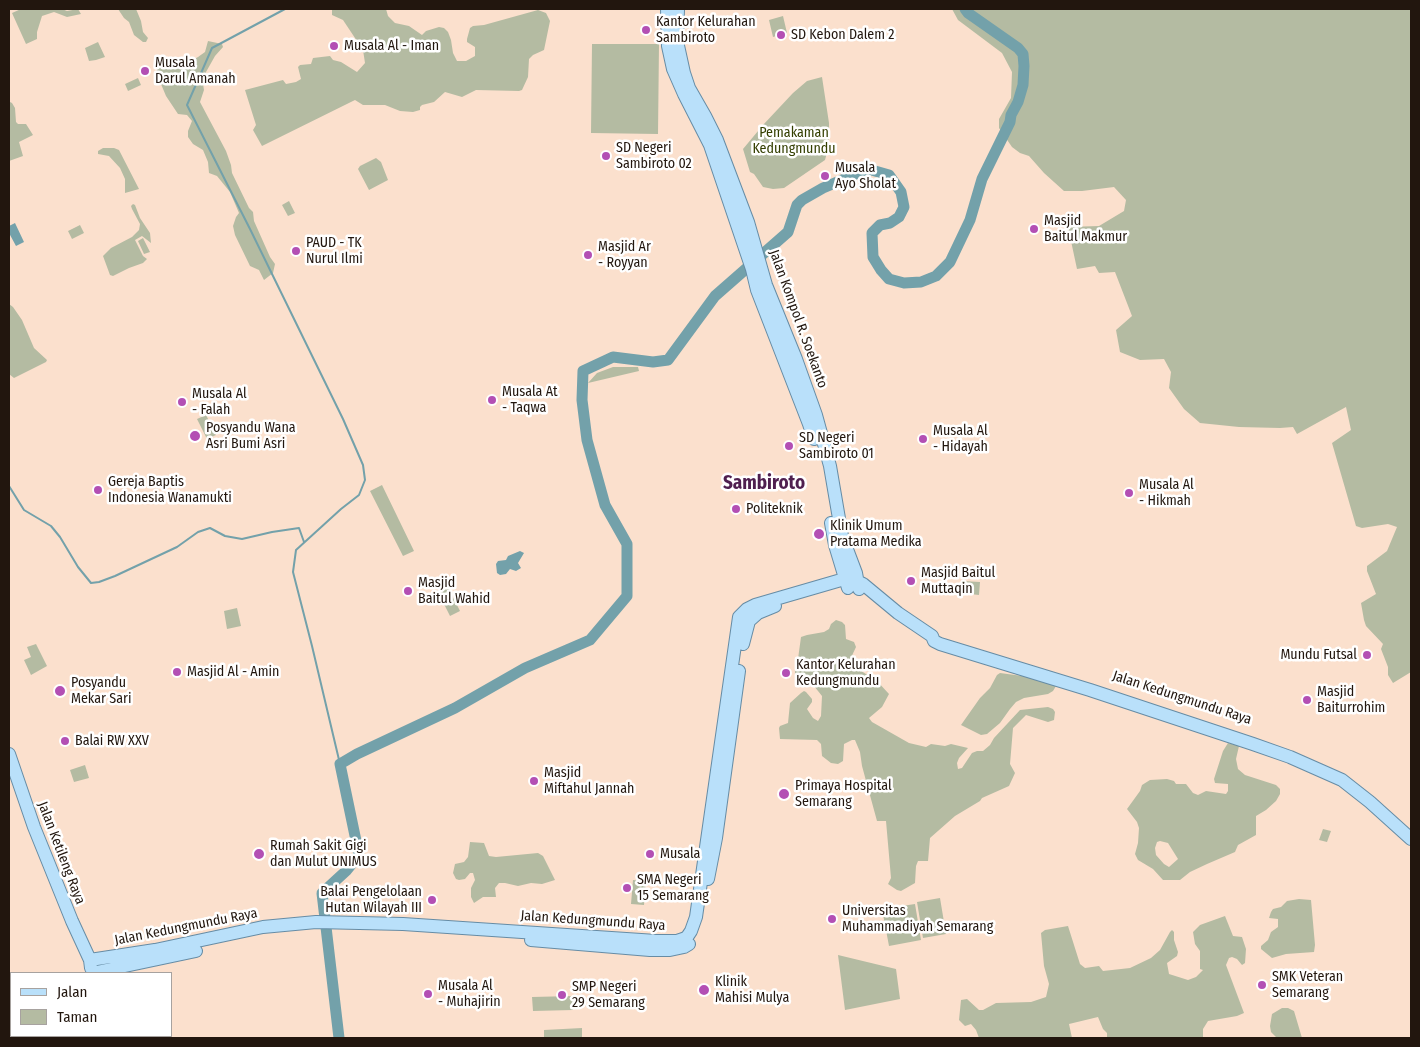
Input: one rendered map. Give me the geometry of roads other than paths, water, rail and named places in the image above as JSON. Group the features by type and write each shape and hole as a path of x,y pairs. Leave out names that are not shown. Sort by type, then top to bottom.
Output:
{"main road":[{"name":"Jalan Kompol R. Soekanto","path":"667,9 673,43"},
{"name":"Jalan Kompol R. Soekanto","path":"678,9 671,61 676,78 710,145 749,244 756,267 760,300 809,424 821,468 835,546 853,585"},
{"name":"Jalan Kedungmundu Raya","path":"91,969 254,934 315,926 475,932 620,943 670,950 684,947 700,929 700,909 743,644 745,618 781,604 853,585 873,591 898,613 932,636 934,641 940,644 1094,691 1290,758 1349,785 1405,830 1411,839"},
{"name":"Jalan Ketileng Raya","path":"9,754 34,827 91,969"}],"water":[{"path":"15,223 24,242 16,246 9,233 9,226"},
{"path":"520,551 524,553 518,563 521,568 516,571 510,569 506,574 500,575 497,573 496,564 498,561 506,560 508,556"}],"waterway":[{"path":"285,9 212,48 187,105 343,419 363,465 365,480 359,495 296,550 293,572 340,764"},
{"path":"339,1038 322,893 346,871 359,855 340,764 357,754 455,708 525,668 590,640 627,596 627,544 605,505 587,440 582,400 583,371 613,357 653,362 668,360 715,296 788,232 797,205 802,200 823,188 868,169 889,175 901,192 904,207 899,217 890,223 880,225 872,233 873,257 881,270 889,279 904,283 921,282 936,276 950,262 970,220 982,179 1010,122 1023,85 1023,54 1018,48 965,9"},
{"path":"9,486 24,510 51,526 91,583 115,576 177,547 198,532 210,528 225,536 242,539 299,528 304,542"}],"place":[{"name":"Kantor Kelurahan Sambiroto","path":"646,30"},
{"name":"SD Kebon Dalem 2","path":"781,35"},
{"name":"Musala Al - Iman","path":"334,46"},
{"name":"Musala Darul Amanah","path":"145,71"},
{"name":"SD Negeri Sambiroto 02","path":"606,156"},
{"name":"Musala Ayo Sholat","path":"825,176"},
{"name":"Masjid Baitul Makmur","path":"1034,229"},
{"name":"PAUD - TK Nurul Ilmi","path":"296,251"},
{"name":"Masjid Ar - Royyan","path":"588,255"},
{"name":"Musala At - Taqwa","path":"492,400"},
{"name":"Musala Al - Falah","path":"182,402"},
{"name":"Posyandu Wana Asri Bumi Asri","path":"195,436"},
{"name":"Musala Al - Hidayah","path":"923,439"},
{"name":"SD Negeri Sambiroto 01","path":"789,446"},
{"name":"Gereja Baptis Indonesia Wanamukti","path":"98,490"},
{"name":"Musala Al - Hikmah","path":"1129,493"},
{"name":"Politeknik","path":"736,509"},
{"name":"Klinik Umum Pratama Medika","path":"819,534"},
{"name":"Masjid Baitul Muttaqin","path":"911,581"},
{"name":"Masjid Baitul Wahid","path":"408,591"},
{"name":"Mundu Futsal","path":"1367,655"},
{"name":"Masjid Al - Amin","path":"177,672"},
{"name":"Kantor Kelurahan Kedungmundu","path":"786,673"},
{"name":"Posyandu Mekar Sari","path":"60,691"},
{"name":"Masjid Baiturrohim","path":"1307,700"},
{"name":"Balai RW XXV","path":"65,741"},
{"name":"Masjid Miftahul Jannah","path":"534,781"},
{"name":"Primaya Hospital Semarang","path":"784,794"},
{"name":"Rumah Sakit Gigi dan Mulut UNIMUS","path":"259,854"},
{"name":"Musala","path":"650,854"},
{"name":"SMA Negeri 15 Semarang","path":"627,888"},
{"name":"Balai Pengelolaan Hutan Wilayah III","path":"432,900"},
{"name":"Universitas Muhammadiyah Semarang","path":"832,919"},
{"name":"SMK Veteran Semarang","path":"1262,985"},
{"name":"Klinik Mahisi Mulya","path":"704,990"},
{"name":"Musala Al - Muhajirin","path":"428,994"},
{"name":"SMP Negeri 29 Semarang","path":"562,995"}],"district":[{"name":"Sambiroto","path":"764,484"}],"park label":[{"name":"Pemakaman Kedungmundu","path":"794,142"}]}
